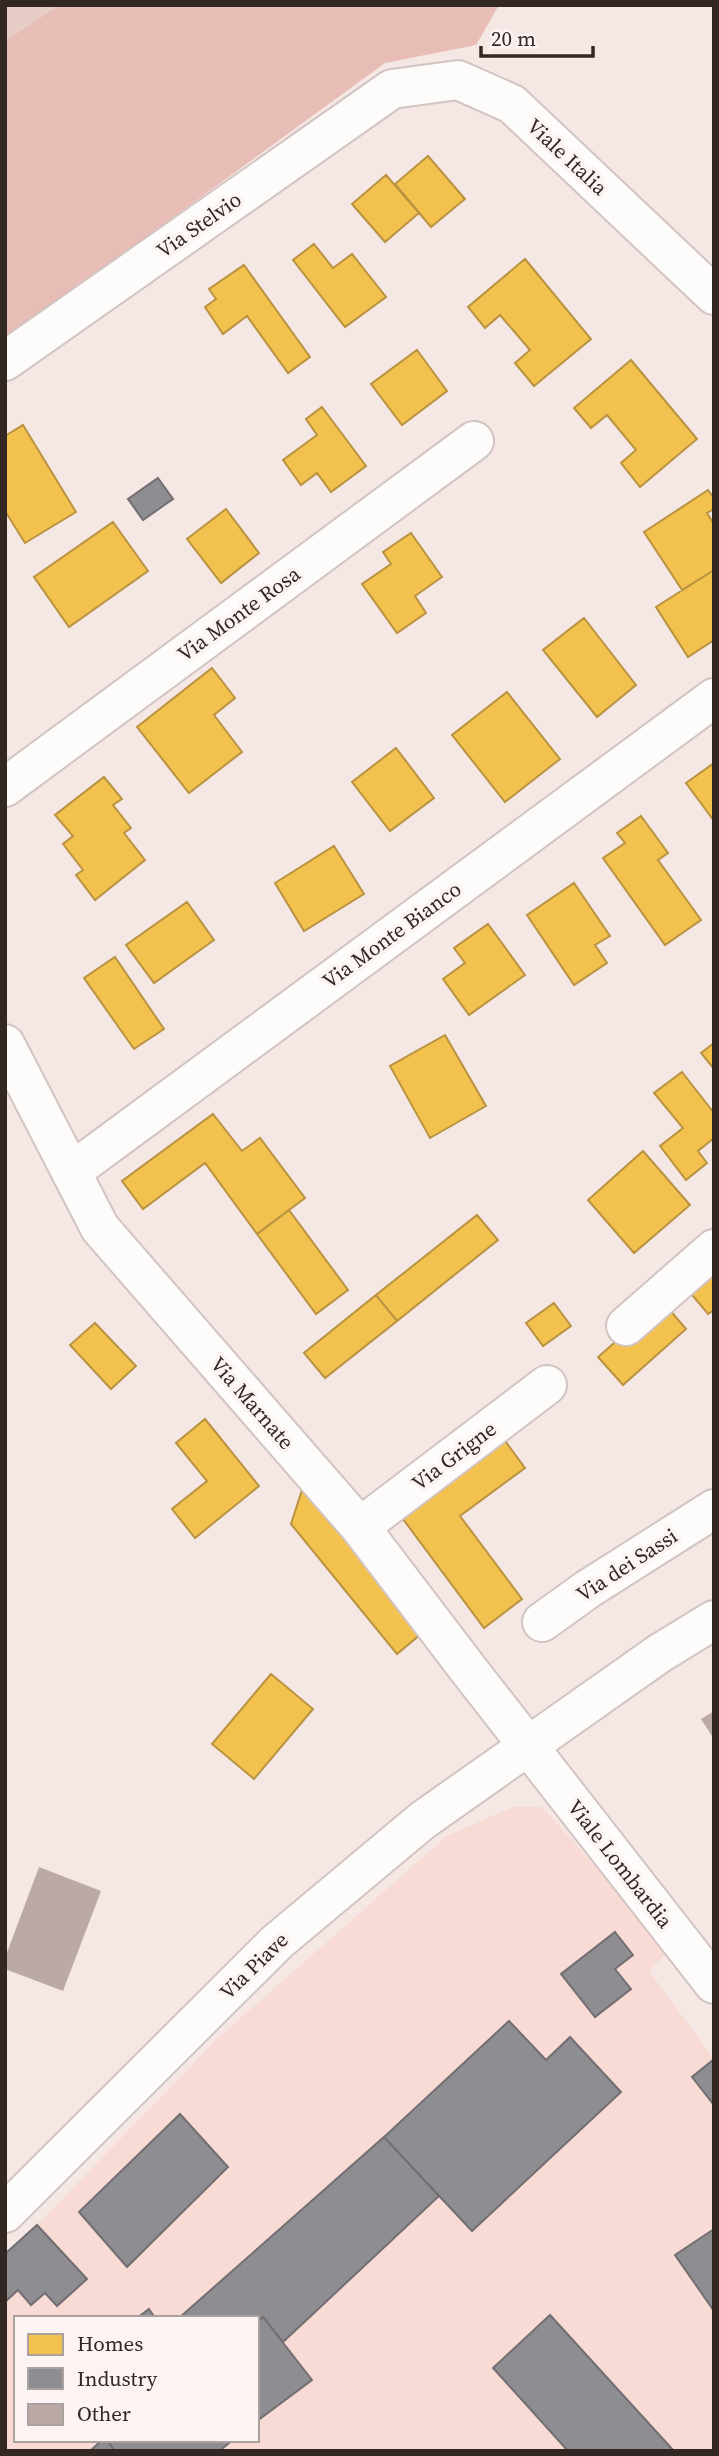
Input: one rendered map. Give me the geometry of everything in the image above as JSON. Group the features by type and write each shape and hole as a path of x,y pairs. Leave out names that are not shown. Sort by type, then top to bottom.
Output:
{"street":[{"name":"Viale Italia","path":"392,89 458,80 512,104 714,295"},
{"name":"Via Stelvio","path":"5,361 392,89"},
{"name":"Via Monte Rosa","path":"5,787 474,441"},
{"name":"Via Monte Bianco","path":"71,1172 714,698"},
{"name":"Via Marnate","path":"5,1044 100,1228 360,1527 526,1745"},
{"path":"626,1326 714,1249"},
{"name":"Via Grigne","path":"360,1527 547,1385"},
{"name":"Via dei Sassi","path":"542,1622 588,1589 714,1509"},
{"name":"Via Piave","path":"5,2213 277,1942 423,1820 526,1745 660,1653 714,1620"},
{"name":"Viale Lombardia","path":"526,1745 714,1984"}],"shaded area":[{"path":"5,5 59,5 5,41"},
{"path":"59,5 499,5 476,45 385,63 5,340 5,41"},
{"path":"513,1807 542,1807 670,1949 649,1971 714,2059 714,2451 5,2451 5,2254 37,2225 217,2039 447,1836"}],"building: Homes":[{"path":"428,156 465,199 431,227 395,184"},
{"path":"386,175 419,213 385,242 352,204"},
{"path":"314,244 333,268 352,254 386,297 345,327 293,260"},
{"path":"525,259 591,339 534,386 515,363 530,350 500,315 485,328 468,307"},
{"path":"244,265 310,357 288,373 247,316 223,334 205,307 216,299 209,289"},
{"path":"417,350 447,391 402,425 371,384"},
{"path":"631,360 697,439 640,487 621,463 636,450 607,415 591,428 574,408"},
{"path":"322,407 366,466 331,492 317,473 301,485 283,460 317,435 306,419"},
{"path":"23,425 76,512 25,543 5,511 5,436"},
{"path":"708,490 714,498 714,509 707,513 714,524 714,570 682,590 644,532"},
{"path":"226,509 259,553 221,583 187,539"},
{"path":"113,522 148,571 69,627 34,577"},
{"path":"411,533 442,577 415,596 426,613 397,633 362,584 391,564 383,552"},
{"path":"714,570 714,640 688,657 656,607"},
{"path":"584,618 636,685 597,717 543,650"},
{"path":"212,668 235,698 214,715 242,752 189,793 137,727"},
{"path":"507,692 560,759 505,802 452,735"},
{"path":"396,748 434,798 390,831 352,782"},
{"path":"714,763 714,821 686,783"},
{"path":"104,777 122,799 113,805 131,828 124,833 145,860 95,900 76,875 83,870 63,844 73,836 55,815"},
{"path":"641,816 668,853 658,860 701,920 665,945 603,858 625,843 617,833"},
{"path":"334,846 364,894 304,931 275,883"},
{"path":"574,883 610,936 595,945 607,963 574,985 527,915"},
{"path":"187,902 214,940 154,983 126,945"},
{"path":"488,924 525,975 469,1015 443,979 465,963 454,948"},
{"path":"115,957 164,1029 134,1049 84,978"},
{"path":"445,1035 486,1106 430,1138 390,1066"},
{"path":"714,1043 714,1069 701,1053"},
{"path":"682,1072 714,1113 714,1138 698,1151 707,1163 686,1180 660,1146 683,1128 654,1093"},
{"path":"213,1114 242,1151 260,1138 305,1198 257,1234 205,1163 143,1209 122,1181"},
{"path":"643,1151 690,1205 634,1253 588,1200"},
{"path":"289,1210 348,1290 316,1314 257,1234"},
{"path":"477,1215 498,1240 397,1321 376,1295"},
{"path":"714,1268 714,1310 708,1314 688,1290"},
{"path":"376,1295 397,1321 325,1378 304,1353"},
{"path":"662,1301 686,1329 623,1385 598,1357"},
{"path":"554,1303 571,1326 543,1346 526,1323"},
{"path":"95,1323 136,1366 111,1389 70,1345"},
{"path":"205,1419 259,1486 195,1538 172,1509 207,1481 176,1443"},
{"path":"503,1438 525,1468 460,1516 522,1599 484,1628 400,1515"},
{"path":"303,1487 422,1633 397,1654 291,1524"},
{"path":"271,1674 313,1709 254,1779 212,1744"}],"building: Industry":[{"path":"158,478 173,499 143,520 128,499"},
{"path":"615,1932 633,1955 615,1969 631,1989 595,2017 561,1974"},
{"path":"509,2021 546,2060 570,2037 621,2092 472,2231 384,2137"},
{"path":"714,2059 714,2105 692,2077"},
{"path":"180,2114 228,2167 127,2267 79,2212"},
{"path":"384,2137 439,2196 283,2342 263,2317 259,2320 259,2316 181,2316"},
{"path":"37,2225 87,2279 57,2306 45,2293 31,2305 18,2290 5,2302 5,2254"},
{"path":"714,2229 714,2311 675,2255"},
{"path":"149,2309 154,2316 140,2316"},
{"path":"550,2315 674,2451 568,2451 493,2368"},
{"path":"263,2317 312,2380 259,2420 259,2320"},
{"path":"100,2442 108,2442 115,2451 90,2451"},
{"path":"108,2442 230,2442 219,2451 115,2451"}],"building: Other":[{"path":"714,1711 714,1739 701,1719"},
{"path":"39,1867 101,1891 63,1991 5,1969 5,1958"}]}
